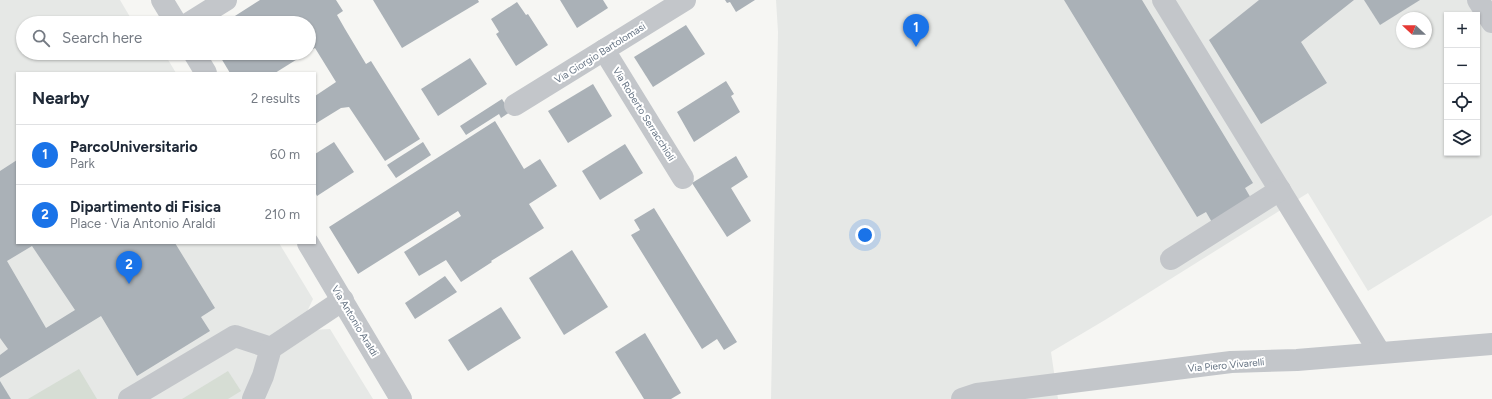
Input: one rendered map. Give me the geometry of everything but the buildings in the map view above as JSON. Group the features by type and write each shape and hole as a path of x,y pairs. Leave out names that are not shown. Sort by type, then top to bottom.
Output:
{"street":[{"path":"162,0 172,16"},
{"path":"200,16 226,0"},
{"name":"Via Giorgio Bartolomasi","path":"515,105 685,0"},
{"path":"1163,0 1380,353"},
{"path":"1478,0 1492,22"},
{"name":"Via Roberto Serracchioli","path":"604,50 684,178"},
{"path":"198,60 205,72"},
{"path":"1171,260 1280,190"},
{"name":"Via Antonio Araldi","path":"309,244 401,399"},
{"path":"253,399 263,376 271,348 343,300"},
{"path":"129,399 235,336 271,348"},
{"name":"Via Piero Vivarelli","path":"962,399 977,394 1039,393 1231,362 1297,360 1492,344"}],"shaded area":[{"path":"0,0 120,0 129,16 16,16 16,60 168,60 175,72 16,72 16,244 280,244 313,299 304,318 312,330 330,329 373,399 0,399"},
{"path":"776,0 1492,0 1492,215 1368,291 1308,193 1051,352 1058,399 771,399 778,32"},
{"path":"79,369 97,399 28,399"},
{"path":"228,371 241,391 228,399 182,399"}],"place":[{"name":"ParcoUniversitario","path":"916,47"},
{"name":"Dipartimento di Fisica","path":"129,284"}]}
